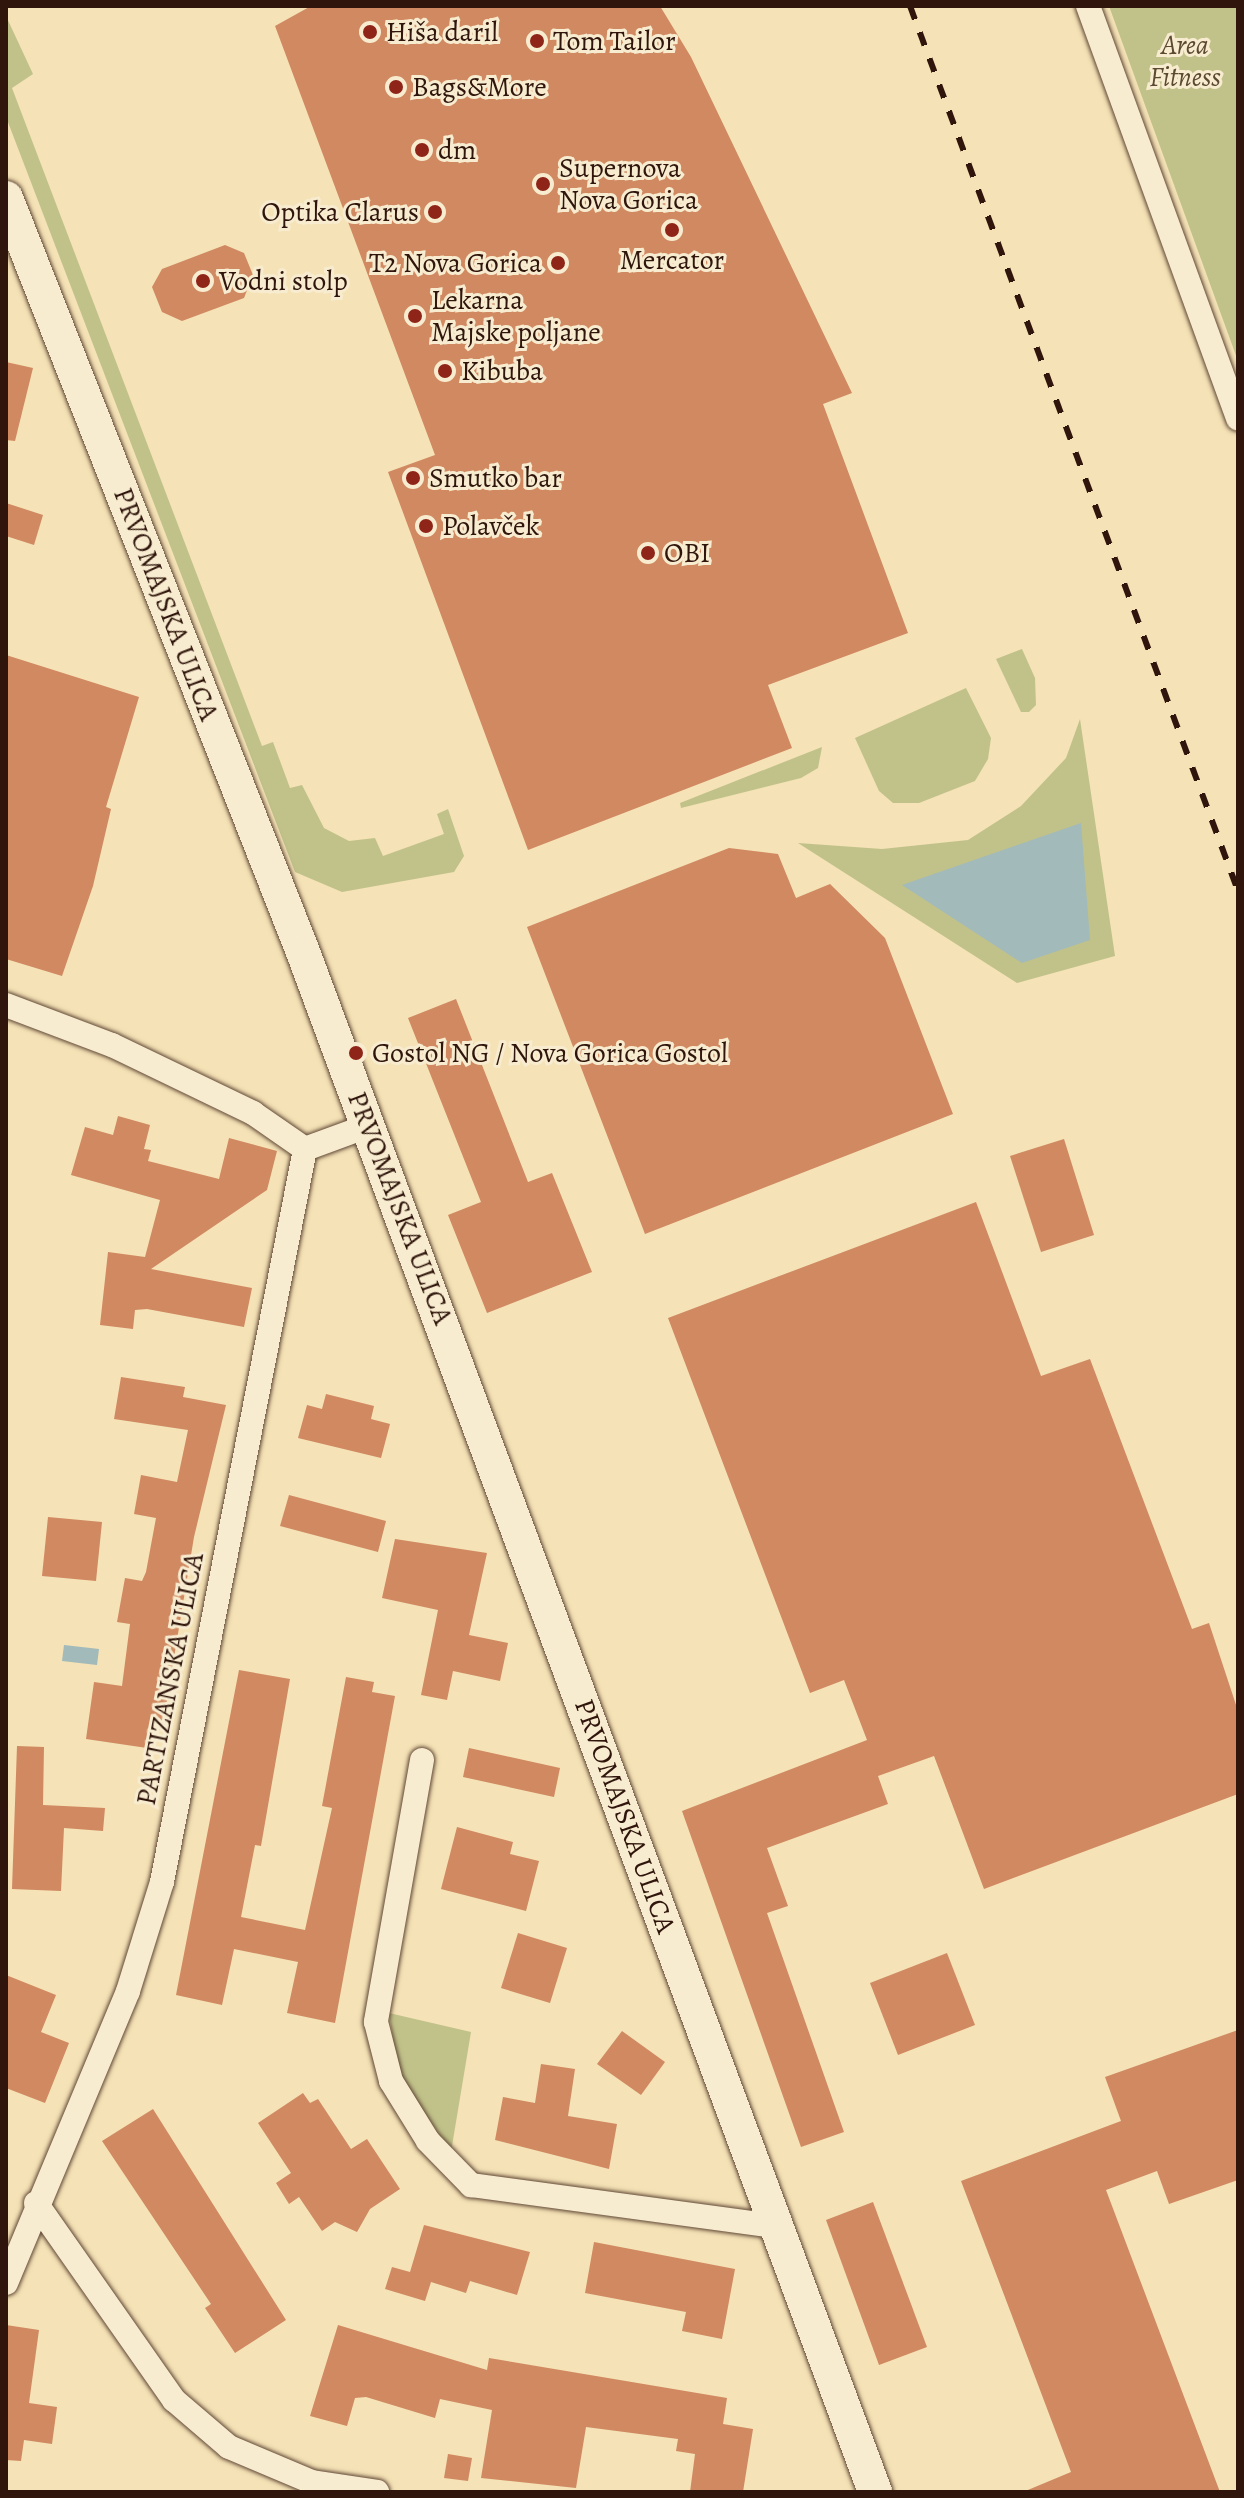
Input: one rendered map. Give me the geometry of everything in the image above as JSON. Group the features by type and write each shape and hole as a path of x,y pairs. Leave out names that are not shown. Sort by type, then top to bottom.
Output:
{"street":[{"path":"1088,6 1238,419"},
{"name":"PRVOMAJSKA ULICA","path":"6,198 368,1126 875,2492"},
{"path":"6,1005 112,1045 253,1113 305,1149 368,1126"},
{"name":"PARTIZANSKA ULICA","path":"6,2283 36,2203 128,1991 162,1882 305,1149"},
{"path":"422,1760 376,2022 391,2081 447,2166 471,2185 512,2194 774,2226"},
{"path":"36,2203 174,2400 229,2447 312,2482 346,2490 377,2492"}],"green space":[{"name":"Area Fitness","path":"1109,6 1238,6 1238,361"},
{"path":"6,16 33,74 12,88 262,746 273,742 290,788 302,785 324,828 349,841 375,838 383,856 444,834 437,814 448,809 464,856 454,872 342,892 295,872 6,117"},
{"path":"1022,649 1035,678 1036,705 1029,712 1021,712 996,659"},
{"path":"966,688 991,738 988,759 975,781 919,803 893,803 879,791 855,738"},
{"path":"1080,719 1115,956 1017,983 798,843 882,849 968,840 1021,806 1066,758"},
{"path":"822,747 818,768 801,778 681,808 680,803"},
{"path":"389,2013 471,2032 451,2152 398,2073"}],"water":[{"path":"1081,823 1090,940 1022,963 902,885"},
{"path":"64,1645 99,1649 97,1665 62,1661"}],"building":[{"path":"311,6 660,6 691,57 852,393 823,404 908,633 768,685 792,748 528,850 388,472 435,455 275,26"},
{"name":"Vodni stolp","path":"225,245 244,253 253,275 244,298 182,321 162,312 152,287 162,269"},
{"path":"6,362 33,368 15,441 6,440"},
{"path":"6,503 43,515 34,545 6,536"},
{"path":"6,655 139,697 106,807 111,809 93,886 62,976 6,959"},
{"path":"729,848 778,854 796,898 830,884 885,938 953,1114 645,1234 527,927"},
{"path":"456,999 528,1182 552,1173 592,1272 487,1313 448,1215 481,1202 408,1018"},
{"path":"118,1116 150,1125 144,1149 151,1150 148,1161 219,1179 229,1138 277,1151 267,1190 151,1269 252,1288 244,1327 147,1309 135,1310 133,1329 100,1325 108,1252 145,1257 160,1200 71,1175 85,1127 113,1135"},
{"path":"1064,1139 1094,1235 1041,1252 1010,1156"},
{"path":"976,1202 1041,1376 1090,1359 1192,1629 1209,1623 1238,1711 1238,1794 984,1889 934,1756 878,1776 888,1804 767,1848 788,1906 767,1913 844,2132 801,2147 682,1811 867,1740 844,1680 810,1693 668,1318"},
{"path":"121,1377 185,1387 183,1397 226,1405 194,1537 162,1730 150,1728 147,1748 86,1739 94,1682 122,1686 130,1624 117,1622 125,1578 142,1581 146,1572 156,1518 134,1514 141,1475 177,1482 188,1430 114,1419"},
{"path":"326,1394 374,1406 371,1419 390,1424 381,1458 298,1438 307,1405 322,1409"},
{"path":"289,1495 386,1521 378,1552 280,1526"},
{"path":"48,1517 102,1522 96,1581 42,1576"},
{"path":"395,1539 487,1553 469,1635 508,1643 500,1681 453,1671 447,1700 421,1695 438,1610 382,1598"},
{"path":"239,1670 290,1679 261,1846 255,1845 241,1917 305,1930 332,1808 322,1806 346,1677 374,1682 372,1692 395,1696 335,2023 287,2013 298,1962 234,1949 222,2005 176,1995"},
{"path":"17,1746 44,1747 43,1805 105,1808 103,1831 64,1828 61,1891 12,1889"},
{"path":"469,1748 560,1768 554,1797 463,1777"},
{"path":"457,1827 513,1842 510,1854 539,1861 526,1911 441,1889"},
{"path":"518,1933 567,1948 550,2003 501,1988"},
{"path":"947,1953 975,2025 898,2055 870,1983"},
{"path":"6,1975 56,1995 41,2032 69,2043 45,2103 6,2088"},
{"path":"1238,2030 1238,2180 1169,2204 1157,2171 1106,2190 1220,2492 1023,2492 1071,2472 961,2181 1121,2121 1105,2077"},
{"path":"622,2031 665,2062 641,2095 597,2064"},
{"path":"541,2064 575,2069 568,2116 617,2124 609,2169 495,2140 503,2097 535,2103"},
{"path":"303,2093 310,2103 318,2099 351,2149 367,2139 400,2189 370,2209 357,2232 335,2222 322,2231 299,2197 289,2204 276,2183 291,2173 258,2123"},
{"path":"153,2109 286,2320 235,2353 205,2308 211,2304 102,2141"},
{"path":"873,2202 927,2347 879,2365 826,2220"},
{"path":"424,2225 530,2252 517,2295 470,2281 466,2293 431,2282 425,2301 385,2289 392,2267 410,2272"},
{"path":"594,2242 735,2269 722,2339 682,2331 686,2312 585,2293"},
{"path":"6,2325 39,2330 29,2403 57,2407 52,2444 24,2440 21,2461 6,2460"},
{"path":"338,2325 487,2370 489,2358 727,2398 723,2424 753,2429 743,2492 690,2492 695,2454 676,2451 678,2439 586,2427 576,2488 481,2478 492,2410 440,2399 435,2418 366,2397 355,2398 347,2426 310,2416"},
{"path":"448,2454 472,2458 468,2481 444,2478"}],"railway":[{"path":"910,6 1238,891"}],"place":[{"name":"Hiša daril","path":"370,32"},
{"name":"Tom Tailor","path":"537,41"},
{"name":"Bags&More","path":"396,87"},
{"name":"dm","path":"422,150"},
{"name":"Supernova Nova Gorica","path":"543,184"},
{"name":"Optika Clarus","path":"435,212"},
{"name":"Mercator","path":"672,230"},
{"name":"T2 Nova Gorica","path":"558,263"},
{"name":"Vodni stolp","path":"203,281"},
{"name":"Lekarna Majske poljane","path":"415,316"},
{"name":"Kibuba","path":"445,371"},
{"name":"Smutko bar","path":"413,478"},
{"name":"Polavček","path":"426,526"},
{"name":"OBI","path":"648,553"},
{"name":"Gostol NG / Nova Gorica Gostol","path":"356,1053"}]}
